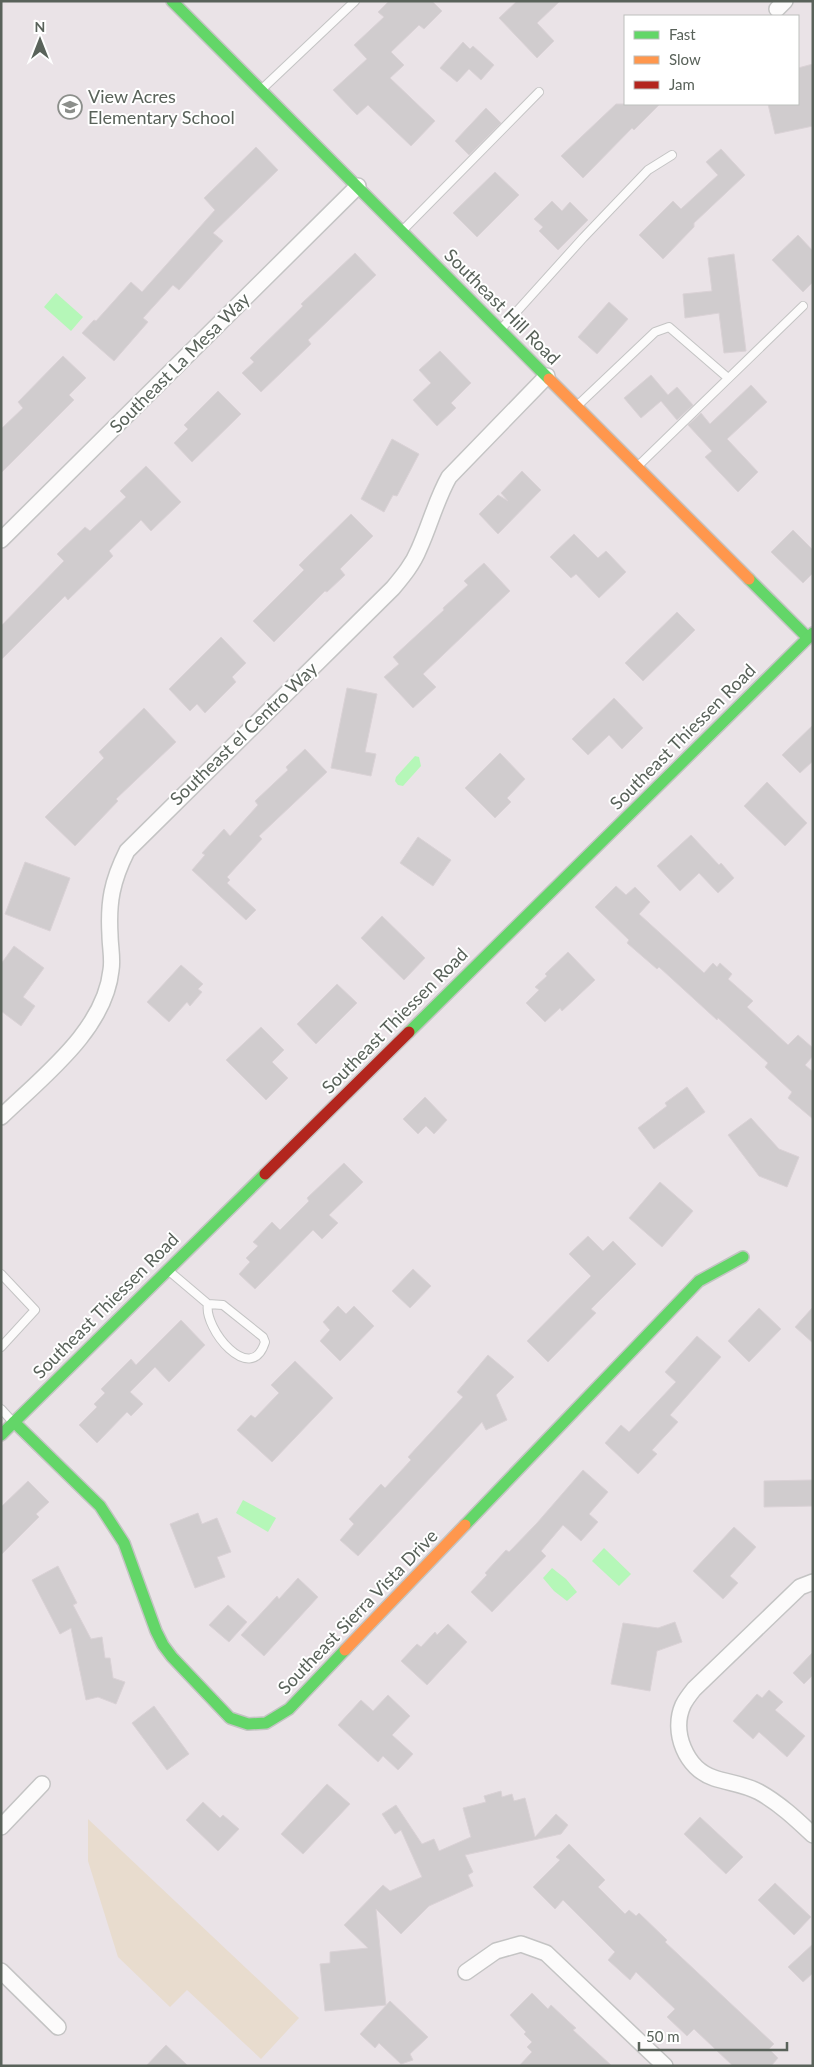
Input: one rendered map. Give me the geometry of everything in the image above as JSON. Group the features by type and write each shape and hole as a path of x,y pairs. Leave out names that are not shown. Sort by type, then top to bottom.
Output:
{"street":[{"name":"Southeast Hill Road","path":"176,3 260,90 638,467 810,635"},
{"name":"Southeast La Mesa Way","path":"1,540 358,186"},
{"name":"Southeast el Centro Way","path":"1,1117 75,1045 99,1010 112,969 109,913 111,888 117,870 127,851 408,570 419,550 440,492 450,477 547,376"},
{"name":"Southeast Thiessen Road","path":"1,1435 810,635"},
{"name":"Southeast Sierra Vista Drive","path":"14,1422 100,1506 112,1523 124,1543 133,1565 156,1631 172,1657 230,1718 248,1724 266,1723 290,1709 699,1281 743,1257"},
{"path":"813,1582 800,1587 694,1689 683,1706 678,1726 682,1747 694,1765 713,1778 737,1783 757,1791 784,1808 813,1835"},
{"path":"1,1827 42,1784"},
{"path":"466,1972 496,1951 521,1944 546,1953 664,2066"},
{"path":"1,1971 58,2027"}],"lane":[{"path":"260,90 355,1"},
{"path":"402,231 539,92"},
{"path":"500,329 648,170 672,156"},
{"path":"638,467 804,306"},
{"path":"577,406 655,332 669,327 728,378"},
{"path":"168,1270 208,1304 223,1305 263,1338 265,1342 260,1354 253,1358 245,1359 233,1353 212,1325 207,1310 208,1304"},
{"path":"1,1274 35,1310 1,1348"},
{"path":"1,1409 14,1422"}],"shaded area":[{"path":"56,293 83,317 71,331 44,307"},
{"path":"415,756 419,757 421,766 403,786 398,785 395,781 396,777"},
{"path":"243,1500 276,1518 268,1532 236,1513"},
{"path":"604,1548 631,1574 619,1586 592,1561"},
{"path":"552,1568 566,1579 577,1592 567,1601 554,1591 543,1578"},
{"path":"88,1819 299,2018 261,2059 187,1990 170,2007 118,1957 88,1861"}],"building":[{"path":"389,1 432,1 442,11 424,29 419,25 391,52 404,65 390,78 435,121 411,146 368,105 357,115 333,90 367,59 354,45 384,17 378,12"},
{"path":"517,1 560,1 537,23 554,41 537,58 499,18"},
{"path":"463,42 470,49 473,46 494,65 481,80 469,69 457,82 440,68"},
{"path":"813,64 813,126 775,134 768,105 799,105 799,68"},
{"path":"616,104 659,105 634,130 632,128 583,178 561,156"},
{"path":"486,108 501,123 469,155 455,141"},
{"path":"256,147 278,170 213,233 223,241 179,290 173,285 143,318 148,322 114,361 82,333 94,320 96,321 131,282 142,292 215,210 204,198"},
{"path":"721,149 745,175 694,223 694,227 663,259 639,235 673,201 681,209 718,175 706,162"},
{"path":"495,172 519,195 477,237 453,213"},
{"path":"552,201 562,211 570,202 588,220 558,250 539,231 543,227 534,219"},
{"path":"798,235 813,251 813,282 803,292 772,260"},
{"path":"355,253 376,275 308,340 311,344 261,392 242,373 254,362 250,358 303,306 301,304"},
{"path":"734,254 746,351 724,353 719,313 685,318 683,294 712,291 708,258"},
{"path":"609,302 628,319 597,354 578,337"},
{"path":"440,351 471,383 451,403 456,408 437,426 413,400 431,383 419,370"},
{"path":"63,356 86,378 69,395 74,400 1,473 1,429 23,408 18,402"},
{"path":"651,375 668,395 677,387 693,405 677,420 661,401 641,418 624,398"},
{"path":"751,385 767,402 727,439 758,472 738,492 705,457 712,451 688,425 701,413 710,424"},
{"path":"218,391 241,414 192,462 174,443 188,429 184,425"},
{"path":"392,439 419,454 397,496 393,495 384,512 361,499"},
{"path":"146,466 181,502 151,531 141,520 109,551 113,556 68,600 65,596 1,660 1,626 64,561 57,554 85,527 90,531 126,497 120,491"},
{"path":"522,471 541,490 498,534 479,514 498,495 508,501 501,493"},
{"path":"351,514 373,536 340,569 345,575 327,592 325,591 274,642 253,621 304,570 299,565"},
{"path":"793,530 813,550 813,573 803,583 771,552"},
{"path":"574,534 598,558 606,551 626,572 599,598 576,574 571,578 550,557"},
{"path":"484,563 510,591 423,674 436,687 413,708 384,677 399,664 393,657 444,610 443,608 468,585 464,581"},
{"path":"677,612 695,630 643,681 625,663"},
{"path":"221,637 246,663 232,677 236,682 205,713 197,704 190,711 169,689"},
{"path":"347,688 377,694 365,752 376,754 371,776 331,768"},
{"path":"614,698 643,728 622,749 609,735 588,755 572,739"},
{"path":"144,708 176,742 116,799 118,801 75,846 45,817 104,758 99,752"},
{"path":"813,725 813,761 800,773 782,755"},
{"path":"305,749 327,772 259,836 262,839 227,877 230,880 227,883 256,910 246,920 192,870 205,855 202,853 224,829 230,836 258,805 255,801 288,770 286,767"},
{"path":"500,753 525,779 507,798 511,802 495,818 465,788"},
{"path":"767,782 807,823 785,846 744,806"},
{"path":"691,835 734,878 718,893 699,873 680,891 657,866"},
{"path":"418,837 451,860 433,886 400,863"},
{"path":"25,862 70,878 50,931 5,914"},
{"path":"616,886 626,895 635,887 650,902 639,914 704,973 713,963 717,967 720,963 732,974 728,979 753,1001 747,1007 788,1045 798,1035 813,1048 813,1056 805,1065 813,1072 813,1119 788,1098 792,1092 765,1067 768,1063 659,967 657,969 627,943 629,940 595,907"},
{"path":"382,916 425,958 404,980 361,938"},
{"path":"14,946 44,968 23,997 35,1006 21,1026 1,1011 1,964"},
{"path":"568,952 595,980 562,1011 560,1008 545,1022 526,1003 539,990 535,987 547,976 545,974"},
{"path":"181,965 203,984 198,989 202,992 190,1006 187,1002 169,1022 147,1002"},
{"path":"337,984 357,1003 316,1044 297,1024"},
{"path":"261,1027 284,1050 272,1062 288,1078 266,1100 226,1060"},
{"path":"687,1087 705,1112 654,1149 638,1128 667,1106 665,1103"},
{"path":"425,1097 447,1120 434,1134 426,1126 418,1134 403,1119"},
{"path":"751,1118 779,1149 799,1157 787,1187 759,1176 728,1135"},
{"path":"344,1163 363,1182 329,1215 338,1223 322,1239 313,1230 255,1289 239,1274 250,1262 246,1258 258,1246 253,1242 272,1222 280,1230 309,1201 307,1198"},
{"path":"660,1182 693,1211 662,1247 629,1218"},
{"path":"588,1236 603,1251 613,1241 636,1264 591,1309 596,1313 548,1362 527,1341 591,1276 569,1254"},
{"path":"413,1269 431,1286 410,1308 392,1291"},
{"path":"338,1306 346,1314 354,1306 374,1326 340,1361 320,1341 330,1330 323,1322"},
{"path":"813,1307 813,1343 795,1327"},
{"path":"759,1308 781,1329 749,1362 728,1341"},
{"path":"181,1320 205,1345 169,1382 155,1367 130,1392 143,1404 131,1416 127,1412 97,1443 79,1425 97,1407 94,1404 105,1393 101,1389 131,1359 136,1365"},
{"path":"697,1336 721,1357 670,1415 678,1422 652,1450 657,1454 638,1474 605,1443 621,1425 629,1432 676,1382 665,1372"},
{"path":"488,1355 514,1377 496,1395 507,1420 486,1430 482,1422 358,1556 340,1540 354,1524 349,1519 381,1484 385,1488 411,1460 408,1457 463,1397 457,1392"},
{"path":"295,1361 333,1398 272,1462 237,1430 251,1415 255,1418 279,1393 271,1385"},
{"path":"583,1470 608,1492 589,1514 598,1522 581,1541 563,1525 541,1551 546,1556 492,1612 471,1592 506,1550 509,1552 537,1523"},
{"path":"813,1480 813,1506 764,1507 764,1481"},
{"path":"28,1481 49,1502 36,1514 39,1517 1,1555 1,1507"},
{"path":"198,1513 202,1524 217,1518 231,1552 217,1557 225,1577 195,1588 170,1524"},
{"path":"734,1527 756,1547 730,1576 738,1583 723,1599 693,1571"},
{"path":"58,1566 77,1603 73,1605 91,1639 102,1637 105,1658 110,1658 113,1678 125,1682 116,1704 98,1697 86,1700 71,1628 60,1634 32,1580"},
{"path":"298,1578 318,1597 264,1656 241,1635 277,1596 279,1599"},
{"path":"228,1605 247,1622 229,1642 209,1625"},
{"path":"675,1622 682,1642 657,1651 650,1691 611,1684 623,1623 658,1628"},
{"path":"448,1624 467,1642 427,1685 401,1661 417,1644 421,1647 435,1632 437,1635"},
{"path":"813,1652 813,1675 804,1684 793,1673"},
{"path":"769,1690 783,1702 775,1710 805,1736 787,1757 759,1732 753,1739 733,1721 757,1694 762,1698"},
{"path":"388,1695 410,1716 392,1735 413,1754 398,1770 383,1756 378,1762 338,1725 361,1700 373,1711"},
{"path":"154,1706 189,1754 167,1770 132,1723"},
{"path":"327,1784 350,1804 303,1854 281,1834"},
{"path":"501,1791 502,1797 512,1794 514,1801 525,1798 535,1837 556,1814 568,1825 561,1834 465,1855 473,1872 468,1875 473,1886 429,1906 401,1934 376,1909 386,2005 325,2011 320,1964 330,1963 330,1952 368,1948 344,1925 383,1885 390,1891 422,1877 401,1830 395,1834 382,1814 396,1805 422,1844 434,1839 439,1851 471,1837 463,1808 486,1802 484,1796"},
{"path":"203,1802 220,1818 223,1815 239,1829 218,1851 186,1820"},
{"path":"700,1817 743,1857 726,1874 684,1834"},
{"path":"569,1844 605,1880 598,1887 625,1914 629,1910 636,1916 639,1913 667,1940 665,1942 774,2044 769,2049 778,2058 771,2066 733,2066 694,2029 687,2036 667,2017 675,2009 636,1972 630,1980 608,1960 615,1952 563,1900 555,1909 533,1887 560,1860 556,1857"},
{"path":"775,1883 811,1917 794,1935 758,1900"},
{"path":"813,1944 813,1973 803,1982 788,1967"},
{"path":"532,1993 548,2009 551,2005 576,2028 573,2030 612,2066 519,2066 532,2052 527,2047 532,2042 524,2034 526,2032 510,2015"},
{"path":"390,2001 428,2037 410,2054 413,2060 401,2064 379,2043 375,2048 360,2034"},
{"path":"166,2045 188,2066 146,2066"}],"traffic: fast":[{"path":"172,1 549,379"},
{"path":"749,579 808,638"},
{"path":"409,1032 813,633"},
{"path":"1,1435 265,1174"},
{"path":"465,1525 699,1281 743,1257"},
{"path":"14,1422 100,1506 124,1543 156,1631 163,1645 230,1718 248,1724 266,1723 289,1709 345,1650"}],"traffic: slow":[{"path":"549,379 749,579"},
{"path":"345,1650 465,1525"}],"traffic: jam":[{"path":"265,1174 409,1032"}],"place":[{"name":"View Acres Elementary School","path":"70,107"}]}
